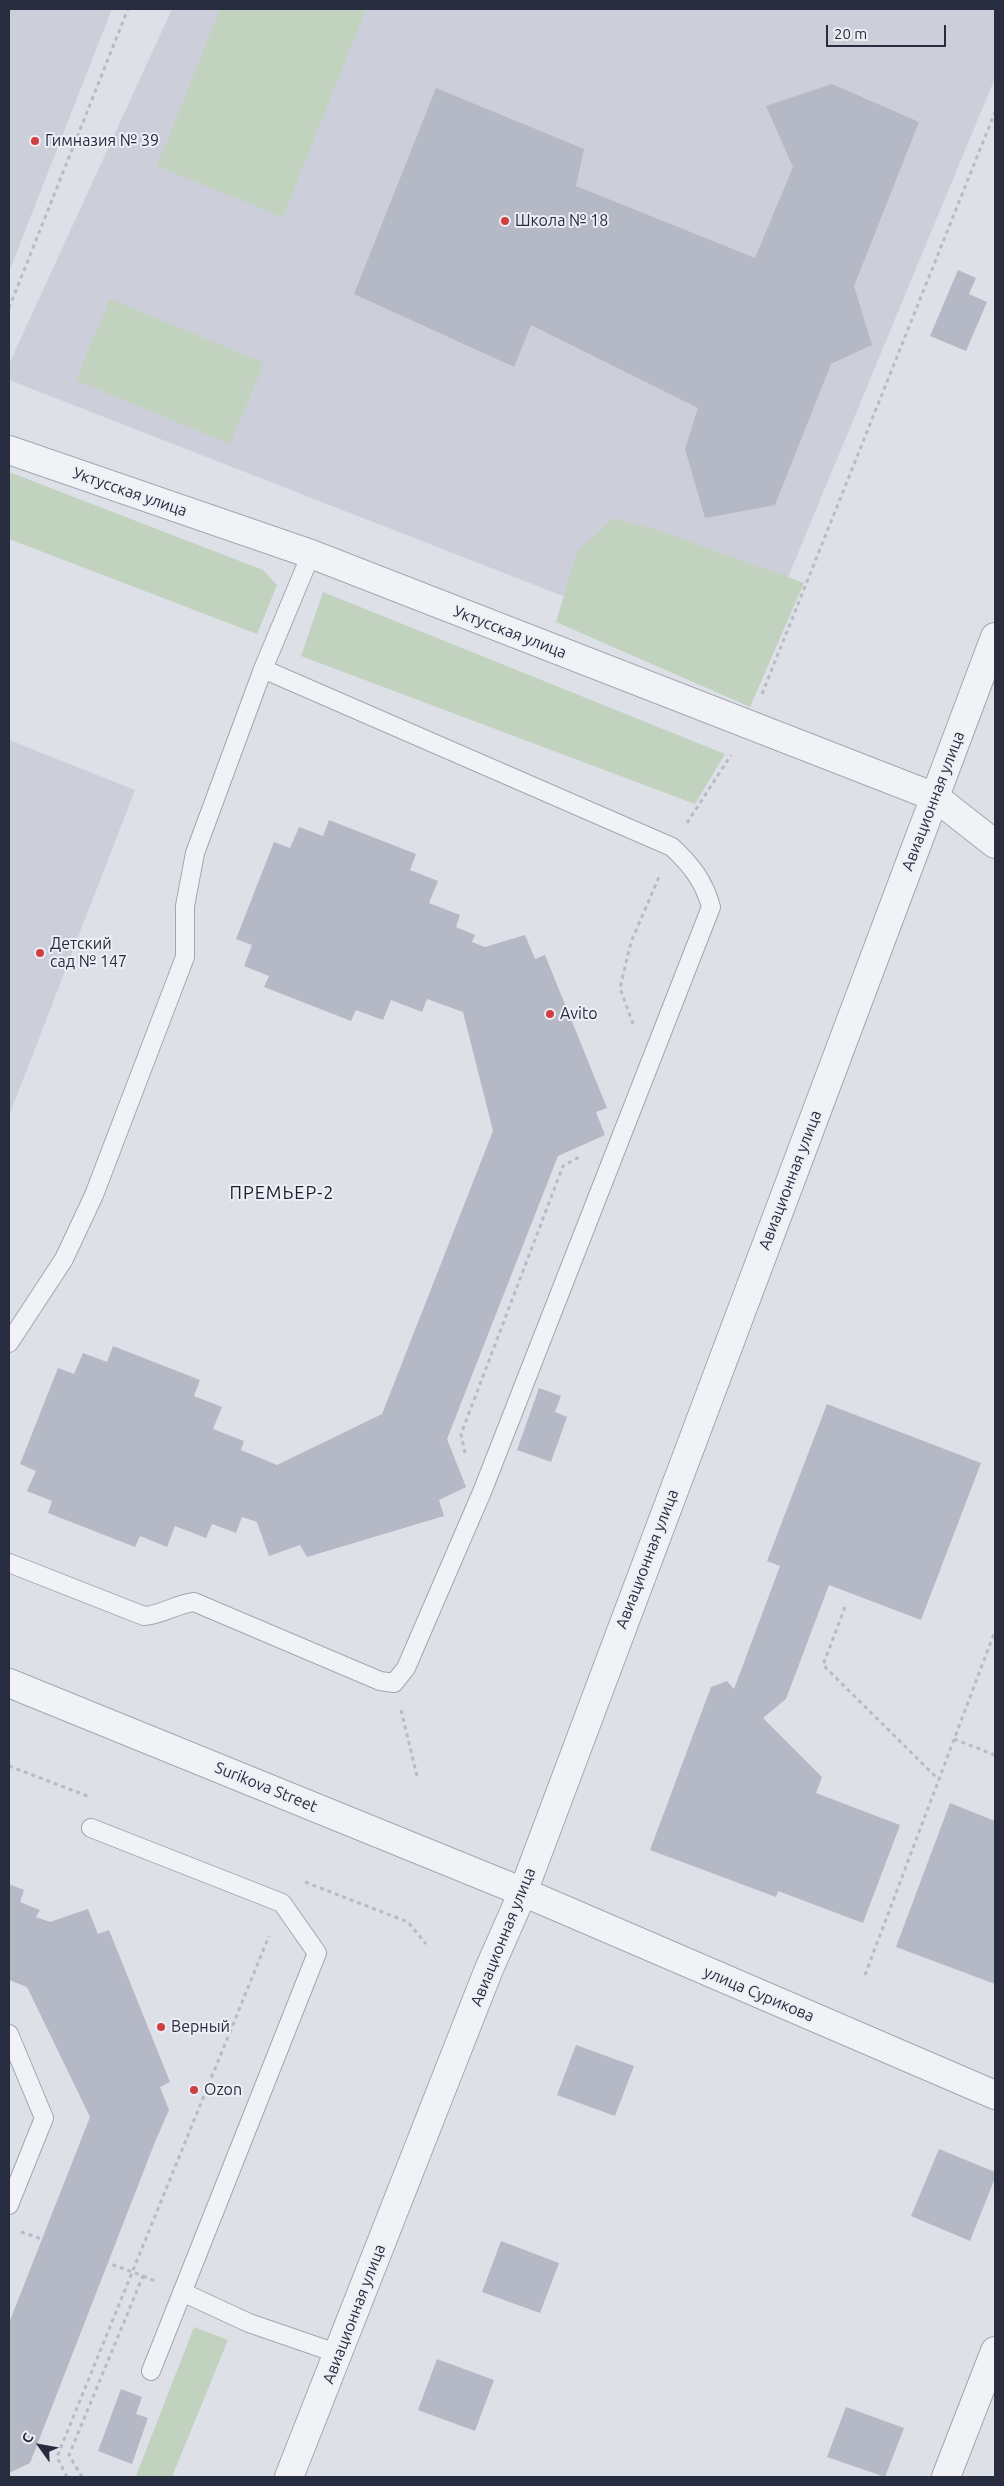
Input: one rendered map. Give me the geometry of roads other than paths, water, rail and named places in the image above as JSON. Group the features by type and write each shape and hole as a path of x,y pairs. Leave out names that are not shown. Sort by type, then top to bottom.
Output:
{"street":[{"name":"Уктусская улица","path":"9,450 311,554 935,797 995,844"},
{"name":"Авиационная улица","path":"289,2477 489,1969 523,1892 995,637"},
{"name":"Surikova Street","path":"9,1683 523,1892"},
{"name":"улица Сурикова","path":"523,1892 995,2095"},
{"path":"946,2477 995,2351"}],"lane":[{"path":"9,1343 64,1259 94,1195 185,956 185,906 195,852 263,669 311,554"},
{"path":"9,1563 144,1616 158,1615 182,1603 194,1602 380,1681 394,1683 406,1668 482,1492 711,907 706,890 697,873 672,847 263,669"},
{"path":"91,1828 282,1903 317,1953 151,2371"},
{"path":"9,2034 44,2118 9,2204"},
{"path":"182,2292 248,2323 339,2354"}],"place":[{"name":"Гимназия № 39","path":"35,141"},
{"name":"Школа № 18","path":"505,221"},
{"name":"Детский сад № 147","path":"40,953"},
{"name":"Avito","path":"550,1014"},
{"name":"Верный","path":"161,2027"},
{"name":"Ozon","path":"194,2090"}],"district":[{"name":"ПРЕМЬЕР-2","path":"282,1193"}]}
